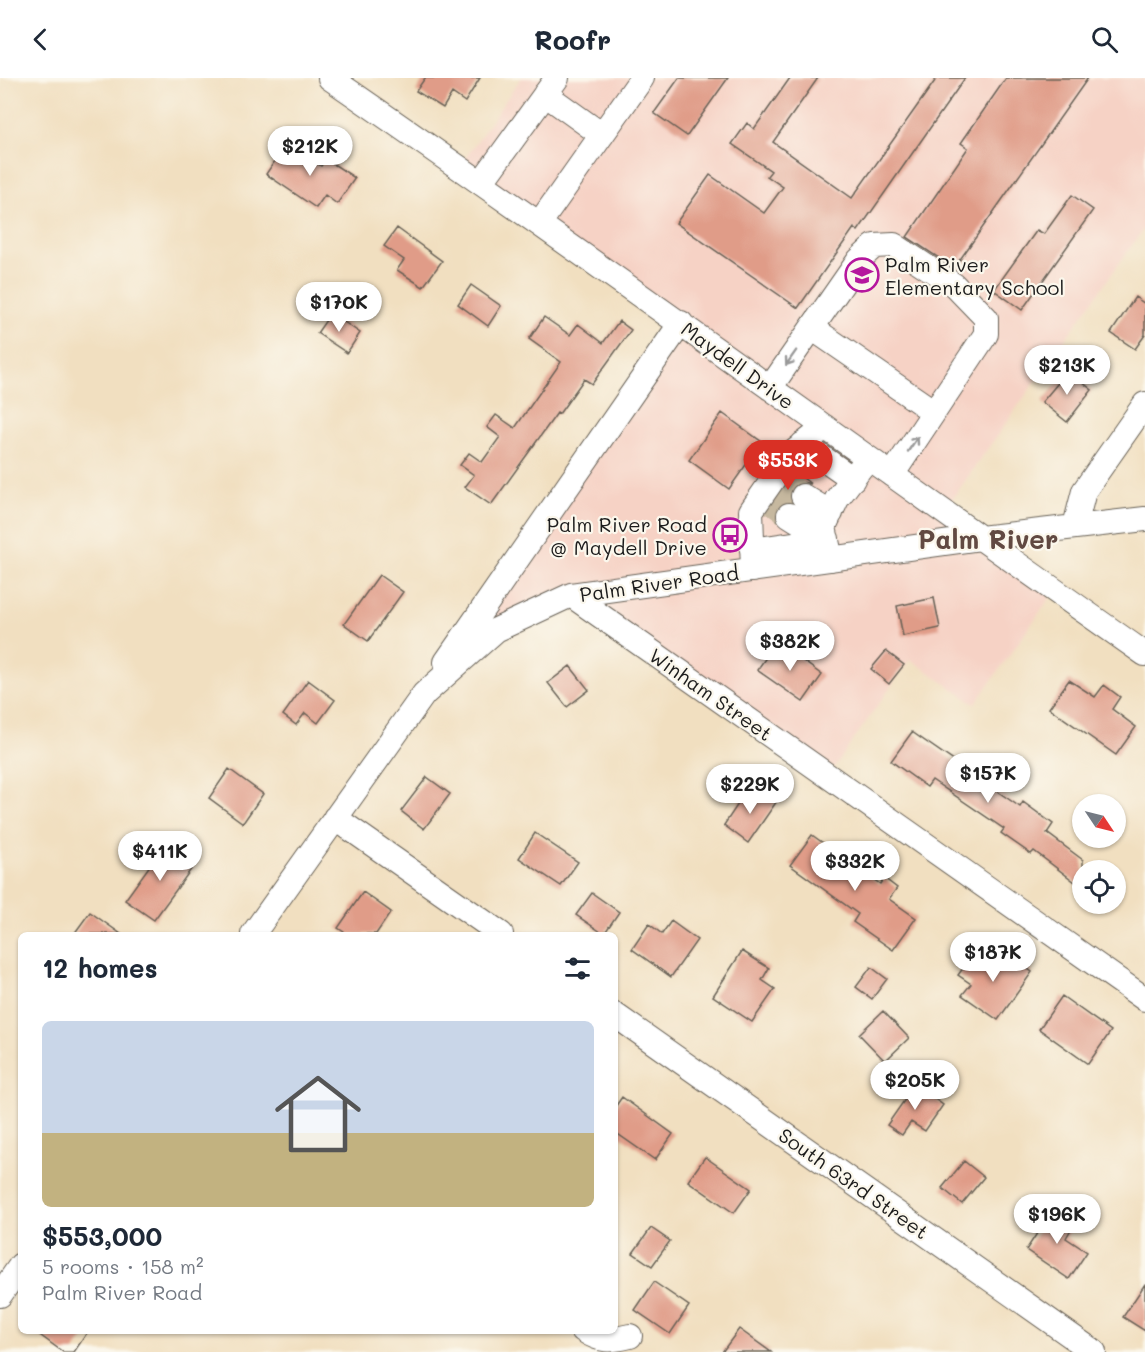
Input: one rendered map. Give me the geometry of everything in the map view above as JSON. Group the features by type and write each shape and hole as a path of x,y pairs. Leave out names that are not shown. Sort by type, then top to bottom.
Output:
{"street":[{"name":"Maydell Drive","path":"330,78 362,87 481,183 1145,654"},
{"path":"539,224 642,78"},
{"path":"481,183 551,86 602,135"},
{"path":"770,387 859,260 874,246 894,245 954,285 986,318 986,334 892,475"},
{"path":"424,694 681,323"},
{"path":"812,328 934,412"},
{"path":"1075,526 1084,491 1145,404"},
{"path":"753,560 751,511 775,484 789,454 825,427"},
{"path":"803,444 853,478"},
{"path":"830,528 837,499 868,458"},
{"path":"830,528 799,501 830,528"},
{"name":"Palm River Road","path":"254,932 424,694 496,630 571,595 753,560 830,528 980,538 1145,519"},
{"name":"Winham Street","path":"571,595 1145,999"},
{"path":"335,818 498,932"},
{"name":"South 63rd Street","path":"618,1017 1094,1352"},
{"path":"0,1295 18,1269"},
{"path":"589,1334 604,1340 630,1336"}],"shaded area":[{"name":"Palm River Elementary School","path":"521,78 1145,78 1145,227 945,509 970,534 586,590 466,649 681,324 460,166"},
{"path":"980,541 1054,592 975,704 910,659 829,775 578,597"}],"building":[{"path":"425,78 480,78 465,102 452,93 443,108 416,91"},
{"path":"679,78 728,78 687,136 654,113"},
{"path":"790,78 818,78 773,142 852,198 937,78 965,78 858,231 854,228 798,308 676,223 710,175 764,213 783,187 767,176 771,171 732,144 747,123 754,129"},
{"path":"1006,78 1088,78 954,268 907,237 968,148 961,143"},
{"path":"287,143 321,166 326,159 355,178 337,204 325,195 316,208 266,174"},
{"path":"1072,195 1093,210 1022,310 994,290 1037,230 1044,234"},
{"path":"397,228 442,261 423,287 397,270 404,260 384,246"},
{"path":"471,285 501,306 488,326 458,304"},
{"path":"1135,297 1145,304 1145,335 1135,349 1111,333"},
{"path":"331,313 360,333 347,353 317,333"},
{"path":"544,317 570,335 578,324 603,343 619,321 631,330 592,384 584,379 491,505 465,487 474,475 460,465 469,453 482,462 500,437 487,427 496,415 515,428 561,362 529,339"},
{"path":"1068,371 1092,390 1067,422 1042,402"},
{"path":"722,413 762,442 729,489 689,460"},
{"path":"795,472 811,484 803,482 796,484 791,489 790,501 777,507 775,513 770,509"},
{"path":"379,575 403,592 368,641 344,624"},
{"path":"934,598 940,628 903,636 897,606"},
{"path":"777,642 822,675 803,702 757,670"},
{"path":"886,651 904,665 889,684 871,669"},
{"path":"570,666 589,690 567,707 548,683"},
{"path":"308,680 335,700 318,723 305,713 296,725 283,715"},
{"path":"1069,680 1095,697 1104,685 1120,697 1112,709 1136,727 1116,755 1049,708"},
{"path":"912,732 1020,807 1023,802 1053,824 1047,833 1083,860 1072,860 1072,880 1034,851 1031,854 1001,833 1004,829 932,780 927,787 891,761"},
{"path":"229,769 263,794 243,823 209,798"},
{"path":"427,777 450,794 424,829 401,811"},
{"path":"767,790 779,798 748,843 724,825 746,792 759,801"},
{"path":"535,833 578,862 561,886 519,858"},
{"path":"812,835 880,884 884,878 897,888 889,899 916,918 893,950 853,922 858,914 790,865"},
{"path":"166,843 195,864 154,920 125,900"},
{"path":"363,892 391,912 377,932 344,932 338,928"},
{"path":"592,893 619,912 605,932 601,932 576,915"},
{"path":"90,912 118,932 75,932"},
{"path":"671,921 697,940 671,977 632,949 649,924 662,934"},
{"path":"742,951 769,968 762,980 775,989 752,1022 713,996"},
{"path":"976,951 999,967 1008,955 1032,972 998,1020 962,995 971,984 958,975"},
{"path":"871,967 887,979 872,999 856,987"},
{"path":"1062,996 1111,1031 1088,1064 1039,1029"},
{"path":"883,1011 909,1038 885,1061 859,1034"},
{"path":"915,1085 943,1105 925,1131 911,1122 902,1135 887,1125"},
{"path":"622,1097 673,1134 655,1160 618,1134 618,1103"},
{"path":"705,1157 751,1189 734,1213 688,1181"},
{"path":"964,1161 984,1177 962,1204 942,1188"},
{"path":"1053,1209 1074,1224 1066,1238 1087,1252 1069,1279 1026,1250"},
{"path":"651,1228 670,1241 652,1266 633,1253"},
{"path":"654,1282 689,1306 670,1334 635,1310"},
{"path":"1145,1284 1145,1331 1123,1317"},
{"path":"739,1329 771,1352 722,1352"},
{"path":"38,1334 86,1334 74,1352 63,1352"}],"tunnel":[{"path":"783,482 803,496"},
{"path":"769,501 789,515"}],"place":[{"name":"Palm River Elementary School","path":"862,275"},
{"name":"Palm River Road @ Maydell Drive","path":"730,535"}],"district":[{"name":"Palm River","path":"988,539"}]}
